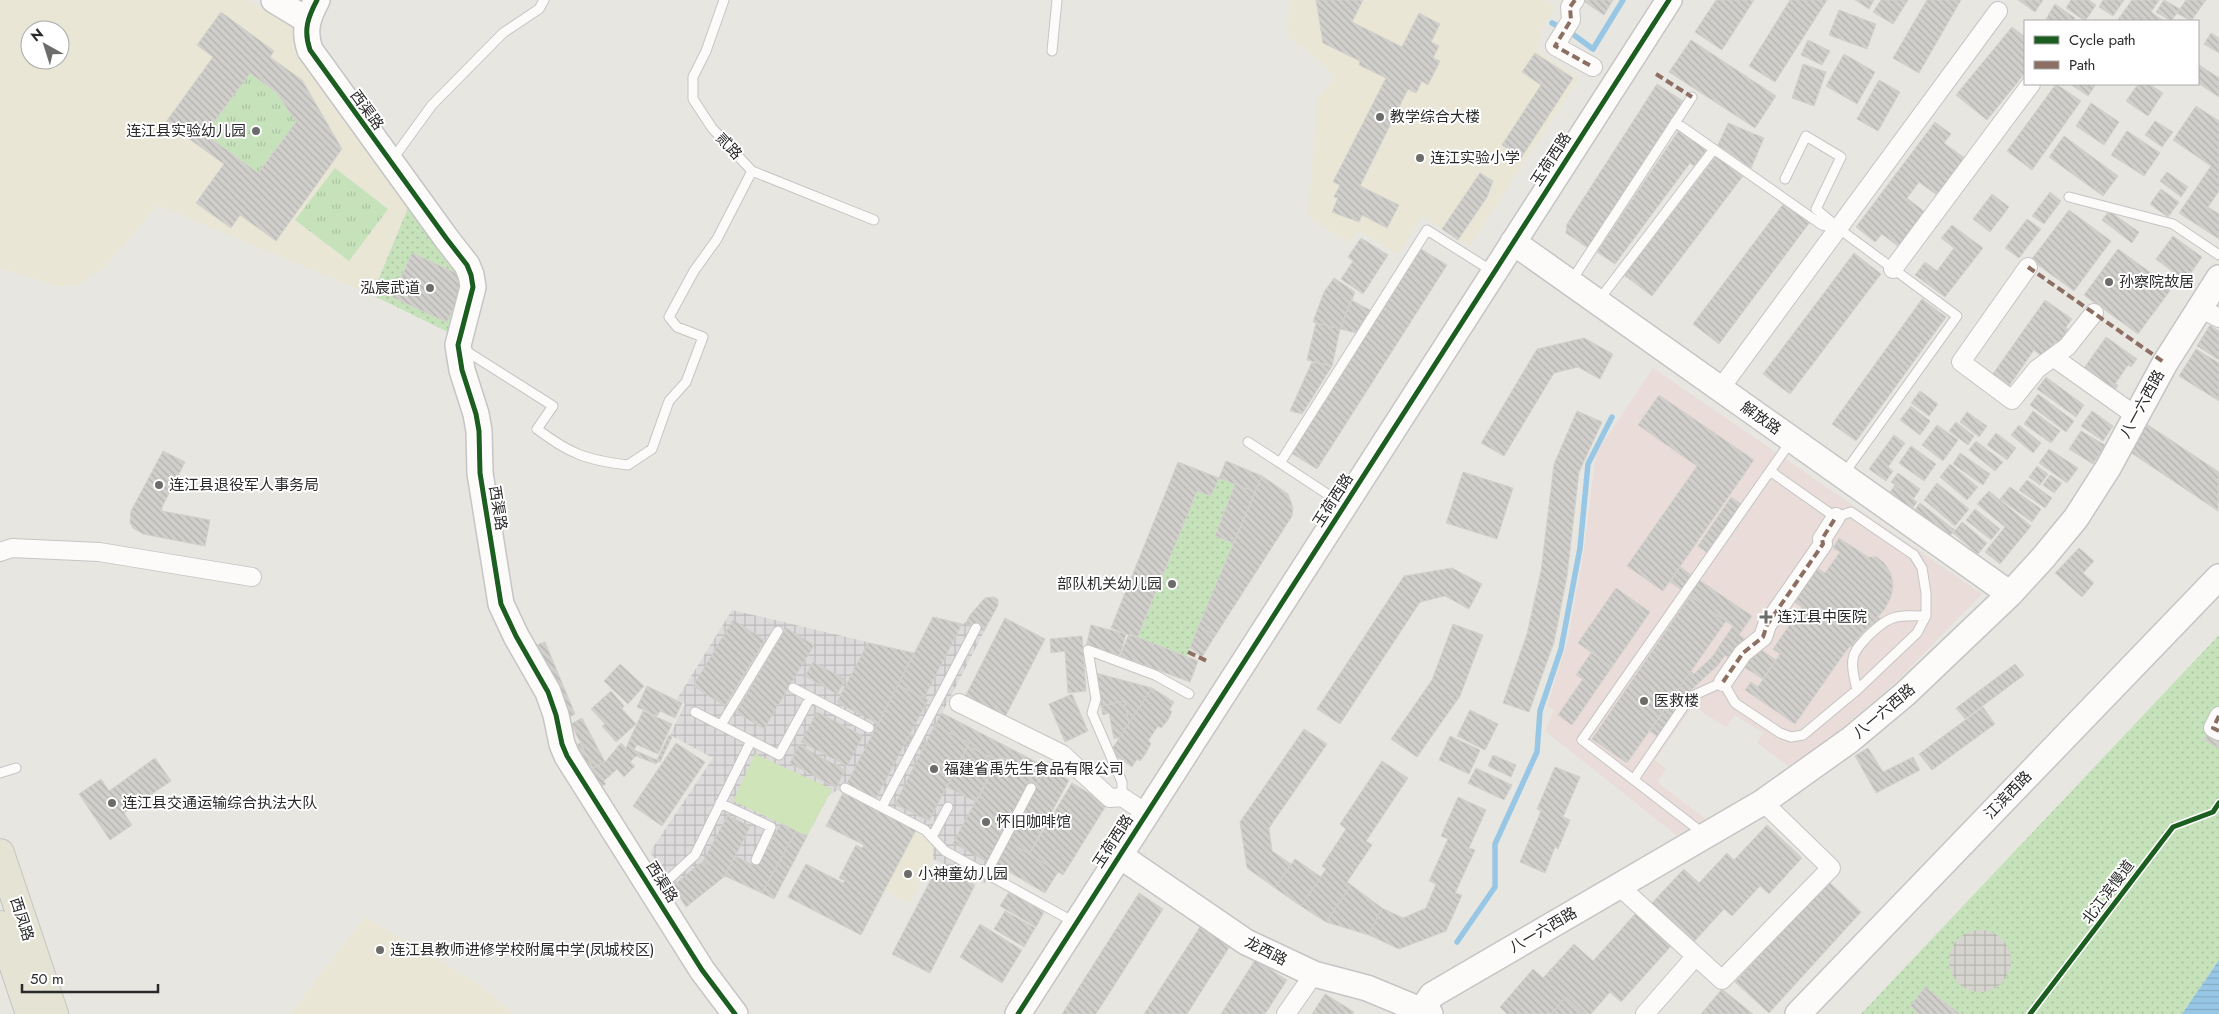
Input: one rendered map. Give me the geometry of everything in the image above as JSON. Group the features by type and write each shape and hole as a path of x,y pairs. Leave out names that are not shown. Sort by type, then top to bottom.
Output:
{"main road":[{"name":"西凤路","path":"0,853 54,1014"},
{"name":"西凤路","path":"0,925 30,1014"}],"street":[{"path":"274,0 312,10"},
{"path":"1575,0 1570,7 1571,20 1555,46 1593,67"},
{"name":"玉荷西路","path":"1023,1012 1075,923 1119,854 1669,0"},
{"name":"西渠路","path":"312,10 308,45 315,60 464,261 471,276 473,287 458,345 462,370 476,414 479,431 480,473 501,604 550,698 567,756 702,970 735,1014"},
{"path":"1720,389 1998,11"},
{"path":"1893,269 2030,85"},
{"name":"解放路","path":"1513,242 2010,594"},
{"path":"2028,267 1961,362 2012,400 2038,369 2067,346 2094,313"},
{"name":"八一六西路","path":"1424,1013 1432,995 1763,802 1823,760 1877,718 1931,670 2010,594 2060,537 2090,498 2165,363 2210,313 2219,278"},
{"path":"2052,357 2136,416"},
{"path":"1723,682 1743,653 1763,637 1767,625 1822,544 1822,539 1838,519"},
{"path":"0,552 12,548 99,552 252,577"},
{"name":"江滨西路","path":"1798,1014 2219,577"},
{"path":"959,703 1062,754 1110,798 1122,797 1146,812"},
{"path":"2219,716 2213,728 2219,731"},
{"path":"1619,886 1722,980 1831,868 1763,802"},
{"name":"龙西路","path":"1119,854 1246,942 1314,974 1367,988 1424,1013"},
{"path":"1645,1014 1696,957"},
{"path":"1286,1014 1314,974"}],"lane":[{"path":"391,162 432,105 503,34 538,9 544,0"},
{"name":"贰路","path":"724,0 706,51 693,78 693,99 712,128 752,171 874,220"},
{"path":"1052,51 1057,0"},
{"path":"1570,283 1692,97"},
{"path":"1675,122 1822,224 1838,228"},
{"path":"1784,179 1806,136 1841,157 1816,209 1838,228 1957,316 1842,475"},
{"path":"1597,302 1714,149"},
{"path":"458,345 553,406 537,429 562,448 596,462 628,465 652,449 669,401 686,382 703,337 677,327 669,318 694,271 717,239 752,171"},
{"path":"2069,197 2172,224 2219,255"},
{"path":"1280,463 1427,230 1494,273"},
{"path":"1707,836 1582,740 1792,440"},
{"path":"1248,442 1344,505"},
{"path":"1634,779 1690,697 1723,682 1735,703 1780,733 1791,737 1803,735 1857,690 1917,633 1926,616 1926,593 1922,568 1914,555 1852,512 1838,519 1770,471"},
{"path":"1857,690 1852,669 1853,658 1857,648 1881,623 1891,618 1904,615 1926,616"},
{"path":"882,807 976,628"},
{"path":"721,725 778,631"},
{"path":"1122,797 1122,782 1092,713 1096,699 1088,650 1155,675 1189,694"},
{"path":"793,688 869,728"},
{"path":"695,712 779,754 810,698"},
{"path":"654,893 695,855 751,740"},
{"path":"0,773 16,768"},
{"path":"845,788 925,830 945,851 1075,923"},
{"path":"986,874 1031,788"},
{"path":"720,803 771,827 756,860"},
{"path":"932,837 948,807"}],"shaded area":[{"path":"0,0 248,0 297,30 306,63 320,89 408,208 372,295 158,205 103,269 75,286 58,286 0,268"},
{"name":"连江实验小学","path":"1289,0 1546,0 1556,7 1543,28 1536,50 1579,78 1469,247 1422,216 1398,254 1358,231 1348,243 1308,216 1317,100 1336,77 1308,51 1288,37"},
{"name":"连江县中医院","path":"1653,368 1982,594 1897,681 1831,737 1788,766 1757,743 1763,733 1735,715 1726,727 1693,706 1655,760 1666,768 1657,782 1708,821 1680,838 1545,731 1554,710 1547,706 1568,640 1584,549 1596,453"},
{"path":"994,597 998,600 998,605 942,713 1046,767 984,884 933,859 933,847 926,836 838,790 829,795 774,899 725,876 686,907 650,852 713,758 670,735 685,704 677,699 732,610 914,653 933,617 962,624 966,622 985,598"},
{"name":"小神童幼儿园","path":"916,830 926,836 933,847 933,859 909,903 884,890"},
{"name":"连江县教师进修学校附属中学(凤城校区)","path":"365,917 478,984 514,1014 290,1014"},
{"path":"1980,930 1997,935 2002,939 2006,944 2011,961 2006,978 2002,983 1997,987 1980,992 1963,987 1958,983 1954,978 1949,961 1954,944 1958,939 1963,935"}],"green space":[{"path":"250,73 277,93 296,122 258,173 205,134"},
{"path":"335,168 388,209 349,261 295,220"},
{"path":"408,208 461,269 454,335 372,295"},
{"path":"1219,478 1235,484 1215,535 1234,543 1187,656 1137,638 1197,491 1211,496"},
{"path":"2219,635 2219,960 2182,1014 1861,1014"},
{"path":"755,754 832,789 807,836 733,801"}],"water":[{"path":"2219,960 2219,1014 2182,1014"}],"building":[{"name":"教学综合大楼","path":"1316,0 1363,0 1352,22 1402,47 1419,13 1440,24 1431,42 1439,46 1433,58 1440,61 1428,85 1422,81 1416,93 1408,89 1360,186 1399,205 1387,228 1362,215 1359,222 1332,212 1338,198 1334,197 1340,185 1333,182 1386,78 1359,65 1360,61 1323,43"},
{"path":"1582,0 1613,0 1604,15"},
{"path":"1716,0 1754,0 1722,50 1695,32"},
{"path":"1790,0 1827,0 1775,82 1749,66"},
{"path":"1855,0 1874,0 1869,9"},
{"path":"1881,0 1908,0 1893,24 1873,12"},
{"path":"1927,0 1961,0 1919,73 1893,58"},
{"path":"2018,0 2043,0 2035,12"},
{"path":"2071,0 2089,0 2096,5 2086,20 2066,8"},
{"path":"2103,0 2124,0 2113,16 2099,7"},
{"path":"2132,0 2159,0 2151,12 2163,20 2118,20"},
{"path":"2164,0 2180,9 2172,20 2156,12"},
{"path":"2186,0 2206,0 2192,20 2177,13"},
{"path":"2055,4 2075,18 2074,20 2046,19"},
{"path":"1839,10 1876,24 1867,49 1829,35"},
{"path":"221,12 274,51 270,57 302,80 342,149 276,241 240,215 231,228 196,203 224,164 166,122 213,57 197,45","holes":["250,73 277,93 296,122 258,173 205,134"]},
{"path":"2012,27 2024,36 2024,74 1987,120 1956,95"},
{"path":"2211,33 2219,38 2219,53 2204,44"},
{"path":"1691,40 1776,96 1755,128 1669,72"},
{"path":"1808,40 1830,51 1822,65 1801,55"},
{"path":"1535,53 1573,78 1521,158 1502,145 1541,85 1522,72"},
{"path":"1844,54 1875,72 1857,104 1826,86"},
{"path":"1803,64 1826,72 1814,106 1792,98"},
{"path":"2199,65 2219,78 2219,97 2199,84"},
{"path":"1879,80 1900,92 1878,131 1857,119"},
{"path":"1657,84 1683,101 1588,248 1566,233 1567,224"},
{"path":"2055,85 2081,101 2032,170 2007,151"},
{"path":"2072,85 2095,85 2088,96"},
{"path":"2137,85 2151,85 2163,93 2148,116 2126,101"},
{"path":"2091,103 2119,122 2104,145 2076,126"},
{"path":"2196,106 2219,121 2219,191 2208,207 2219,214 2219,239 2179,213 2211,166 2173,140"},
{"path":"2155,121 2173,132 2162,147 2145,135"},
{"path":"1935,122 1951,134 1944,143 1966,159 1938,196 1919,182 1907,198 1925,212 1899,247 1882,234 1875,242 1856,227"},
{"path":"1728,123 1764,138 1751,168 1718,145"},
{"path":"1679,130 1707,149 1694,166 1690,163 1615,264 1597,252"},
{"path":"2127,131 2160,153 2144,176 2111,155"},
{"path":"2064,136 2118,176 2103,196 2049,157"},
{"path":"1716,156 1743,176 1652,296 1624,275"},
{"path":"2167,172 2188,187 2181,197 2160,181"},
{"path":"1480,173 1493,181 1487,197 1458,240 1442,229"},
{"path":"2161,189 2179,202 2168,217 2150,204"},
{"path":"2050,192 2061,201 2044,224 2032,216"},
{"path":"1992,194 2009,207 1990,232 1973,219"},
{"path":"1784,203 1810,222 1719,344 1693,324"},
{"path":"2069,210 2111,241 2074,291 2031,260"},
{"path":"2109,211 2139,232 2132,243 2102,220"},
{"path":"2027,219 2041,229 2019,258 2005,248"},
{"path":"1952,225 1983,248 1945,297 1915,275 1925,262 1937,271 1954,248 1941,238"},
{"path":"2173,236 2202,257 2185,281 2156,259"},
{"path":"1361,238 1388,255 1363,294 1341,279 1353,261 1348,257"},
{"path":"1421,249 1447,265 1317,469 1291,453"},
{"path":"2118,249 2172,288 2138,334 2084,295"},
{"name":"泓宸武道","path":"412,253 467,278 447,322 392,297"},
{"path":"1854,253 1881,274 1790,394 1763,374"},
{"path":"1334,278 1355,292 1340,329 1313,322 1324,292"},
{"path":"1922,299 1946,317 1856,441 1832,424"},
{"path":"1351,300 1370,310 1356,333 1340,329"},
{"path":"2045,300 2072,319 2066,327 2068,329 2058,344 2055,342 2044,358 2034,350 2007,389 1990,378"},
{"path":"1316,323 1340,329 1332,366 1307,360"},
{"path":"2210,325 2219,331 2219,360 2197,346"},
{"path":"2106,337 2137,359 2131,367 2128,365 2115,384 2118,385 2113,393 2082,371"},
{"path":"1584,338 1613,354 1600,379 1578,367 1554,373 1504,456 1481,443 1537,349"},
{"path":"2196,349 2219,363 2219,401 2179,376"},
{"path":"1312,362 1332,366 1302,414 1290,411"},
{"path":"2046,377 2084,405 2076,417 2037,389"},
{"path":"1920,391 1938,404 1929,416 1911,403"},
{"path":"2038,394 2074,421 2066,432 2030,405"},
{"path":"1659,395 1754,460 1663,591 1627,566 1697,466 1638,425"},
{"path":"1911,406 1930,421 1920,435 1900,420"},
{"path":"1577,411 1602,422 1579,472 1567,576 1554,642 1529,712 1503,703 1527,634 1541,571 1554,464"},
{"path":"2033,411 2060,431 2051,443 2024,424"},
{"path":"2092,411 2113,426 2103,441 2081,426"},
{"path":"1967,412 1987,426 1979,437 1960,422"},
{"path":"1956,422 1974,436 1968,445 1949,431"},
{"path":"2145,423 2219,472 2218,511 2127,450"},
{"path":"1937,425 1958,440 1943,461 1922,445"},
{"path":"2019,425 2041,443 2033,453 2011,435"},
{"path":"2081,431 2105,445 2093,464 2069,449"},
{"path":"1996,433 2016,448 2007,460 1987,445"},
{"path":"1894,435 1905,443 1888,467 1893,471 1886,481 1869,469"},
{"path":"1976,441 2003,462 1995,471 1969,450"},
{"path":"1911,446 1936,464 1924,481 1899,463"},
{"path":"2049,449 2078,468 2067,483 2039,463"},
{"name":"连江县退役军人事务局","path":"163,451 185,462 162,507 162,511 210,520 205,546 143,534 133,528 130,523 131,511"},
{"path":"1960,453 1990,474 1983,485 1953,464"},
{"path":"1226,461 1262,476 1255,492 1219,478"},
{"path":"1178,462 1219,478 1211,496 1197,491 1137,638 1111,628"},
{"path":"1950,464 1978,487 1967,500 1940,477"},
{"path":"2037,466 2048,474 2040,485 2029,477"},
{"path":"1463,472 1513,488 1497,539 1446,523"},
{"path":"1898,473 1920,489 1914,498 1891,482"},
{"path":"2050,475 2062,483 2054,493 2043,485"},
{"path":"1262,476 1288,494 1293,508 1292,516 1215,636 1199,625"},
{"path":"2027,480 2052,498 2045,508 2019,490"},
{"path":"1937,483 1969,509 1955,526 1924,500"},
{"path":"1235,484 1255,492 1234,543 1215,536"},
{"path":"1895,485 1917,502 1912,509 1890,492"},
{"path":"2010,487 2041,509 2032,522 2000,499"},
{"path":"1989,491 2031,526 2000,564 1985,552 2005,527 1977,504"},
{"path":"1731,497 1749,509 1715,558 1698,546"},
{"path":"1920,503 1955,530 1947,539 1913,512"},
{"path":"1975,509 2000,529 1991,540 1966,520"},
{"path":"1962,522 1987,543 1978,554 1953,533"},
{"path":"1839,538 1868,557 1877,557 1885,564 1891,574 1893,585 1891,597 1884,610 1845,652 1795,724 1745,690 1751,682 1758,687 1780,654 1773,649 1802,607 1793,601 1816,567 1825,573 1840,552 1833,548"},
{"path":"2079,548 2094,561 2083,573 2094,583 2082,597 2055,573"},
{"path":"1680,567 1752,616 1739,635 1776,660 1763,679 1725,655 1719,664 1690,691 1658,737 1650,731 1691,671 1694,674 1712,657 1733,626 1670,582"},
{"path":"1452,568 1482,584 1469,609 1445,596 1420,602 1340,724 1317,709 1404,576"},
{"path":"1616,588 1650,612 1612,667 1578,643"},
{"name":"医救楼","path":"1690,596 1726,621 1627,763 1592,739"},
{"path":"994,597 998,600 998,605 984,631 966,623 970,615 985,598"},
{"path":"933,617 962,624 924,698 898,685"},
{"path":"1878,617 1885,623 1858,652 1851,646"},
{"path":"1005,618 1045,639 1004,719 964,699"},
{"path":"733,620 765,640 725,706 693,686"},
{"path":"1453,624 1483,635 1460,696 1417,757 1391,739 1432,680"},
{"path":"1091,625 1126,634 1120,655 1086,647"},
{"path":"1199,625 1215,636 1202,657 1190,648"},
{"path":"786,628 814,645 764,729 736,712"},
{"path":"1129,634 1198,661 1190,682 1120,656"},
{"path":"1082,636 1086,691 1068,693 1065,651 1051,653 1050,639"},
{"path":"545,642 575,714 568,718 537,645"},
{"path":"868,643 914,653 878,724 837,702"},
{"path":"1591,653 1612,667 1572,725 1558,715 1583,679 1576,675"},
{"path":"813,662 845,679 837,694 805,676"},
{"path":"620,664 644,686 628,704 604,681"},
{"path":"2015,664 2024,675 1965,719 1956,708"},
{"path":"1096,673 1152,688 1129,723 1124,701 1101,706"},
{"path":"898,685 928,700 875,800 846,785"},
{"path":"647,686 682,703 675,718 660,711 657,716 637,707"},
{"path":"1152,688 1174,702 1169,710 1172,711 1168,720 1161,728 1158,726 1148,741 1151,743 1146,753 1140,761 1137,759 1132,767 1110,752"},
{"path":"611,691 624,706 622,709 636,724 616,742 602,726 605,724 591,709"},
{"path":"1072,694 1088,731 1065,742 1049,704"},
{"path":"1124,701 1129,723 1120,737 1114,739 1109,713 1103,715 1101,706"},
{"path":"1983,707 1995,724 1932,770 1919,754"},
{"path":"1470,710 1498,724 1485,750 1457,736"},
{"path":"643,711 672,724 658,754 629,741"},
{"path":"817,712 863,736 847,766 801,742"},
{"path":"942,713 1046,767 1034,790 1027,786 1034,773 1000,756 998,761 968,746 969,743 935,725"},
{"path":"582,718 605,762 593,768 571,724"},
{"name":"福建省禹先生食品有限公司","path":"935,725 969,743 929,821 895,804"},
{"path":"2212,726 2219,730 2219,748 2204,740"},
{"path":"1304,729 1327,744 1269,828 1272,851 1291,864 1275,888 1247,868 1240,822"},
{"path":"910,734 926,743 922,751 905,743"},
{"path":"669,735 672,737 660,762 658,761 656,764 636,756 630,762 635,766 624,777 617,769 604,781 593,768 605,762 621,743 626,748 629,741 637,745 634,750 657,760"},
{"path":"1450,736 1480,750 1469,774 1439,760"},
{"path":"580,743 593,768 606,784 599,788 573,747"},
{"path":"676,743 705,762 662,826 633,806"},
{"path":"799,745 845,770 836,788 790,763"},
{"path":"968,746 998,761 976,802 947,787"},
{"path":"1868,748 1883,772 1913,757 1920,770 1876,793 1855,756"},
{"path":"1493,755 1516,765 1511,777 1488,766"},
{"name":"怀旧咖啡馆","path":"1000,756 1034,773 987,862 953,843"},
{"name":"连江县交通运输综合执法大队","path":"155,758 171,781 124,813 132,825 110,840 79,794 101,779 109,791"},
{"path":"1382,761 1408,778 1366,841 1372,845 1347,882 1351,885 1326,922 1301,906 1326,869 1322,866 1346,829 1340,824"},
{"path":"1046,767 1069,780 1029,854 1008,841"},
{"path":"1555,767 1580,777 1563,817 1570,820 1558,849 1555,847 1545,873 1520,862 1541,811 1537,809"},
{"path":"1476,768 1512,785 1504,800 1468,783"},
{"path":"1072,783 1107,804 1063,875 1029,854"},
{"path":"843,793 916,830 861,935 788,897 806,864 843,883 845,881 839,878 856,845 862,848 864,845 826,826"},
{"path":"1458,797 1486,810 1469,848 1475,850 1455,893 1462,895 1446,931 1399,949 1369,935 1382,908 1403,918 1426,908 1436,884 1429,881 1448,839 1441,836"},
{"path":"728,815 750,827 725,876 703,861"},
{"path":"781,823 796,831 762,893 725,876 735,856 757,867"},
{"path":"1767,825 1802,858 1769,894 1760,886 1732,916 1724,909 1691,945 1649,906 1684,869 1699,883 1727,853 1734,860"},
{"path":"796,831 807,836 774,899 762,893"},
{"path":"1008,841 1058,872 1045,893 994,863"},
{"path":"1295,859 1321,877 1301,906 1275,888"},
{"path":"703,861 725,876 686,907 673,886"},
{"path":"938,866 975,885 930,973 892,954"},
{"path":"1828,881 1861,912 1769,1013 1735,982"},
{"path":"1351,885 1382,908 1369,935 1326,922"},
{"path":"1009,892 1044,912 1036,927 1000,906"},
{"path":"1139,893 1163,909 1096,1014 1062,1014"},
{"path":"1005,911 1035,928 1024,947 994,929"},
{"path":"1636,913 1672,945 1621,1002 1610,992 1591,1014 1584,1014 1566,997 1551,1014 1507,1014 1500,1007 1533,969 1543,978 1574,944 1593,961"},
{"path":"980,924 1022,950 1002,983 960,957"},
{"path":"1200,927 1230,946 1187,1014 1144,1014"},
{"path":"1255,960 1287,980 1265,1014 1221,1014"},
{"path":"1925,987 1960,1014 1916,1014 1917,1012 1910,1006"},
{"path":"1722,989 1753,1014 1701,1014"},
{"path":"1325,994 1354,1012 1353,1014 1312,1014"},
{"path":"1566,997 1584,1014 1551,1014"}],"waterway":[{"path":"1552,23 1574,35 1593,49 1623,0"},
{"path":"1457,942 1495,887 1495,844 1537,752 1540,711 1561,649 1580,548 1588,464 1612,417"}],"marked path":[{"path":"1575,0 1570,7 1571,20 1555,46 1593,67"},
{"path":"1656,74 1692,97"},
{"path":"2028,267 2165,363"},
{"path":"1723,682 1743,653 1763,637 1767,625 1823,544 1822,539 1836,517"},
{"path":"1188,652 1209,662"},
{"path":"2219,716 2213,728 2219,731"}],"cycle path":[{"path":"317,0 311,12 307,30 310,50 467,265 471,275 473,287 458,345 462,370 476,414 479,431 480,473 501,604 516,636 548,692 567,756 702,970 735,1014"},
{"path":"1018,1014 1669,0"},
{"name":"北江滨慢道","path":"2030,1014 2173,827 2213,812 2219,803"}],"place":[{"name":"教学综合大楼","path":"1380,117"},
{"name":"连江县实验幼儿园","path":"256,131"},
{"name":"连江实验小学","path":"1420,158"},
{"name":"孙察院故居","path":"2109,282"},
{"name":"泓宸武道","path":"430,288"},
{"name":"连江县退役军人事务局","path":"159,485"},
{"name":"部队机关幼儿园","path":"1172,584"},
{"name":"连江县中医院","path":"1766,617"},
{"name":"医救楼","path":"1644,701"},
{"name":"福建省禹先生食品有限公司","path":"934,769"},
{"name":"连江县交通运输综合执法大队","path":"112,803"},
{"name":"怀旧咖啡馆","path":"986,822"},
{"name":"小神童幼儿园","path":"908,874"},
{"name":"连江县教师进修学校附属中学(凤城校区)","path":"380,950"}]}
